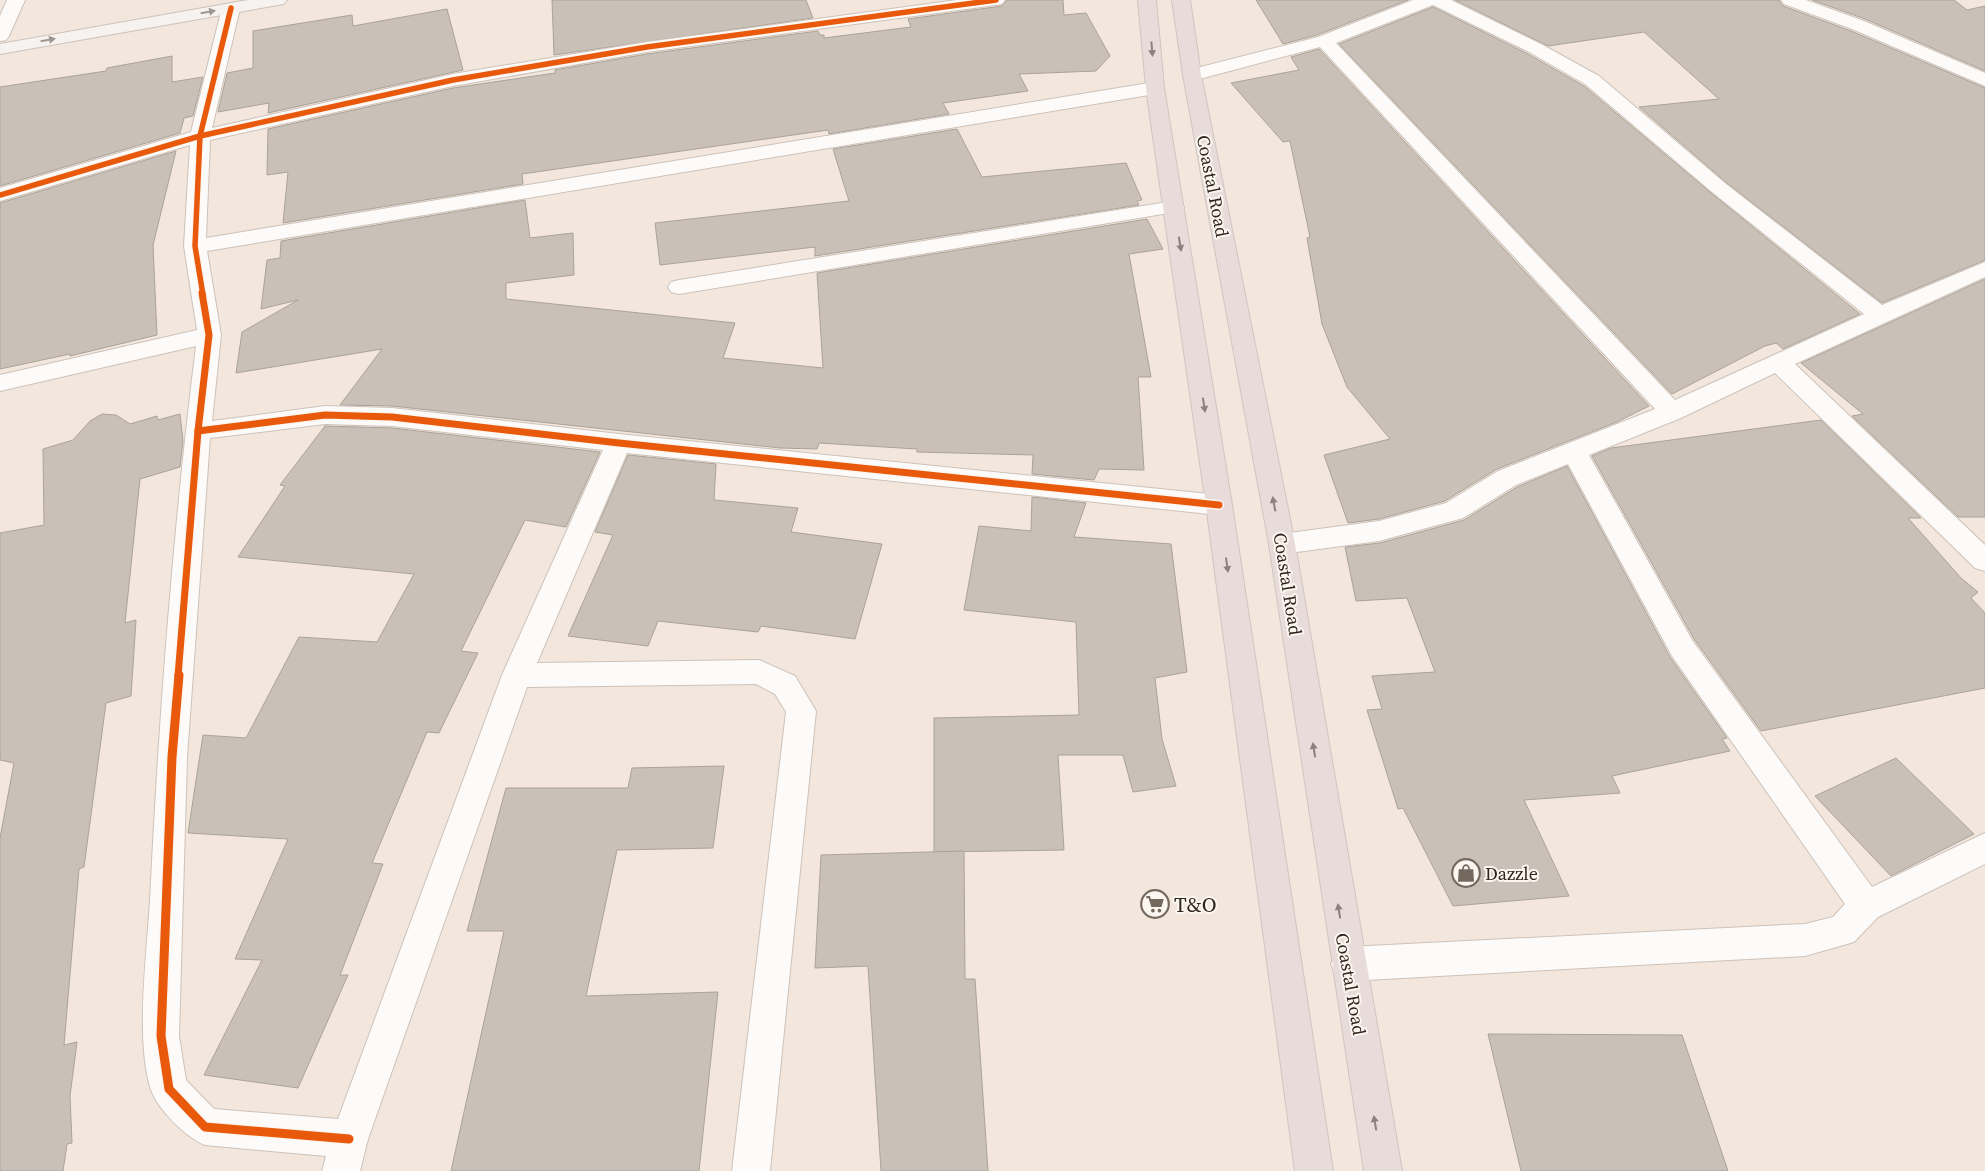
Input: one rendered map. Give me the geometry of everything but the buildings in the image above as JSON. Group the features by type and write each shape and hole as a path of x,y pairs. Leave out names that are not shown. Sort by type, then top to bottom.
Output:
{"highway":[{"path":"1147,0 1155,88 1219,505 1314,1171"},
{"name":"Coastal Road","path":"1181,0 1192,75 1282,544 1348,964 1383,1171"}],"street":[{"path":"0,31 16,0"},
{"path":"145,6 184,0"},
{"path":"0,49 278,0"},
{"path":"0,195 200,136 453,80 554,61 882,8 996,0"},
{"path":"1192,75 1324,41 1430,0"},
{"path":"1436,0 1535,48 1592,80 1719,188 1880,315"},
{"path":"1790,0 1858,24 1985,80"},
{"path":"231,8 200,136 194,246 210,335 198,431 172,767 161,1036 169,1090 205,1127 345,1155 517,675 619,443"},
{"path":"0,31 21,26"},
{"path":"1324,41 1672,412"},
{"path":"194,246 1155,88"},
{"path":"679,287 1174,207"},
{"path":"1282,544 1379,531 1454,511 1507,478 1672,412 1880,315 1985,269"},
{"path":"0,383 210,335"},
{"path":"1779,363 1974,540 1985,561"},
{"path":"198,431 324,415 392,417 619,443 1219,505"},
{"path":"1574,451 1682,648 1866,906"},
{"path":"517,675 759,672 785,685 801,711 751,1171"},
{"path":"1348,964 1805,940 1842,931 1866,906 1985,848"}],"cycle path":[{"path":"0,195 200,136 453,80 647,47 996,0"},
{"path":"231,8 200,136 195,246 209,335 198,431 172,757 161,1036 169,1089 205,1127 349,1139"},
{"path":"198,431 325,415 392,417 619,443 1219,505"}],"place":[{"name":"Dazzle","path":"1466,873"},
{"name":"T&O","path":"1155,904"}]}
